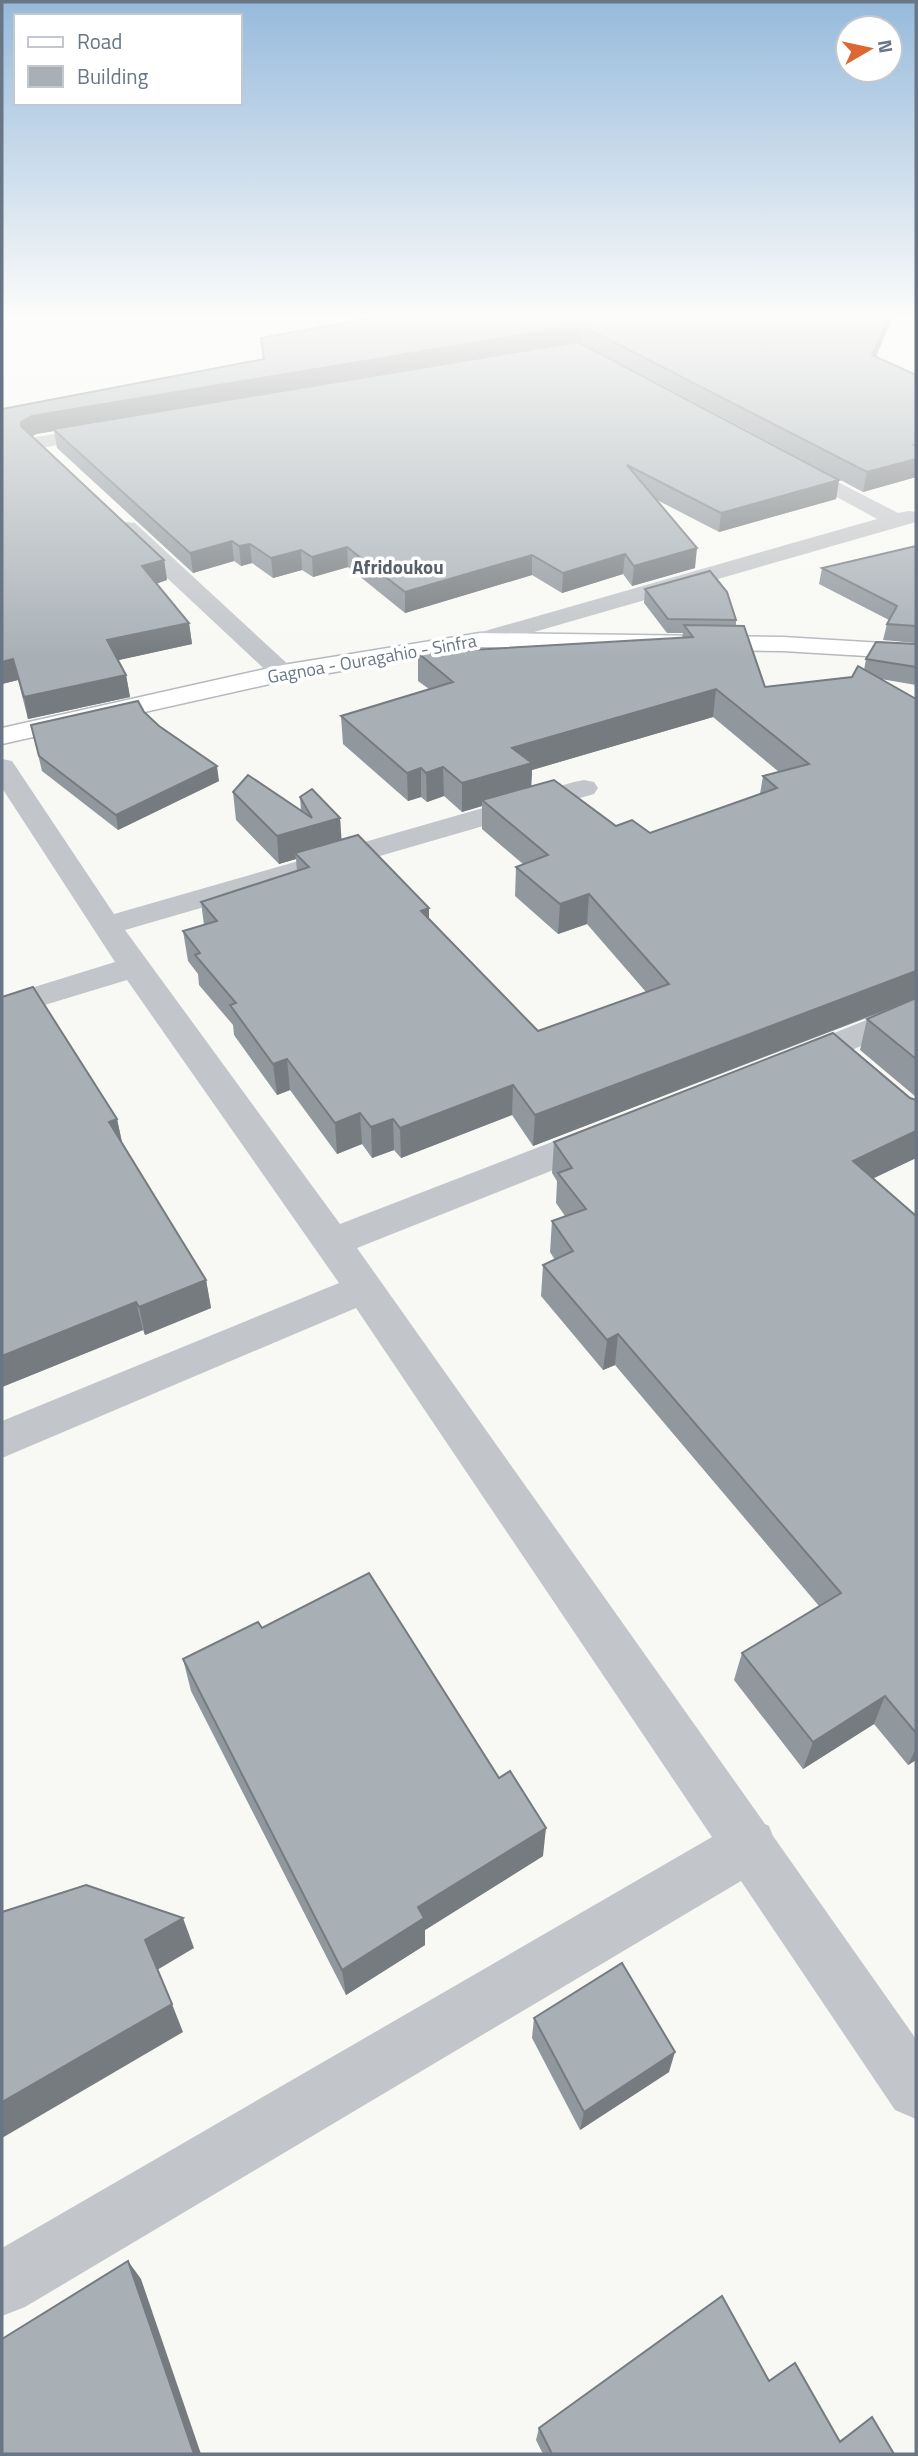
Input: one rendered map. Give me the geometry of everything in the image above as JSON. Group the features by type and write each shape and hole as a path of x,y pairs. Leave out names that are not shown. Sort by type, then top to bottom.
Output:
{"main road":[{"name":"Gagnoa - Ouragahio - Sinfra","path":"2,736 282,673 480,640 783,644 916,652"}],"street":[{"path":"56,462 36,443 122,429"},
{"path":"775,455 906,518"},
{"path":"115,517 282,673"},
{"path":"480,640 906,518"},
{"path":"2,767 134,967 332,1242 916,2089"},
{"path":"106,926 584,788"},
{"path":"2,1008 134,967"},
{"path":"767,1072 842,1056 916,1010"},
{"path":"332,1242 626,1127"},
{"path":"2,1440 363,1289"},
{"path":"2,2284 750,1845"}],"building":[{"path":"2,429 24,429 164,560 142,566 189,623 107,640 126,675 24,697 13,659 2,662"},
{"path":"53,429 742,429 839,480 721,513 627,465 697,548 634,566 625,554 563,573 532,555 405,592 347,547 312,557 301,550 271,558 250,544 239,546 232,541 190,553"},
{"path":"783,429 916,429 916,459 867,472"},
{"path":"916,546 916,626 887,624 897,606 822,568"},
{"path":"710,571 727,592 736,620 668,619 645,589"},
{"path":"684,625 744,626 765,687 852,677 858,666 916,699 916,971 535,1115 513,1085 400,1128 393,1119 371,1127 360,1113 335,1123 287,1059 273,1064 230,1005 236,1003 195,955 200,953 183,931 217,921 201,902 309,867 295,853 358,835 429,908 421,911 538,1031 669,984 589,894 560,904 516,867 548,855 482,800 554,780 616,826 632,820 650,833 777,788 763,776 809,764 716,689 512,748 532,763 462,783 443,767 426,773 421,768 407,773 341,716 453,682 418,653 693,637"},
{"path":"876,642 916,644 916,667 866,659"},
{"path":"138,701 144,712 159,726 217,766 116,815 39,756 31,725"},
{"path":"248,775 312,818 300,797 312,789 340,818 277,836 233,792"},
{"path":"33,987 117,1119 109,1122 206,1280 139,1307 136,1302 2,1356 2,997"},
{"path":"916,998 916,1059 867,1019"},
{"path":"833,1033 910,1098 916,1100 916,1131 853,1161 916,1216 916,1733 885,1696 813,1742 742,1653 841,1593 618,1334 607,1340 543,1265 573,1251 552,1221 586,1209 558,1173 572,1168 554,1142"},
{"path":"369,1573 499,1778 510,1771 546,1828 418,1907 424,1918 342,1970 183,1659 258,1622 262,1628"},
{"path":"86,1885 183,1918 145,1940 172,2004 2,2102 2,1912"},
{"path":"622,1963 675,2052 584,2112 534,2018"},
{"path":"128,2261 194,2454 2,2454 2,2339"},
{"path":"722,2296 769,2381 795,2363 840,2442 872,2417 894,2454 552,2454 539,2428"}],"district":[{"name":"Afridoukou","path":"398,567"}]}
